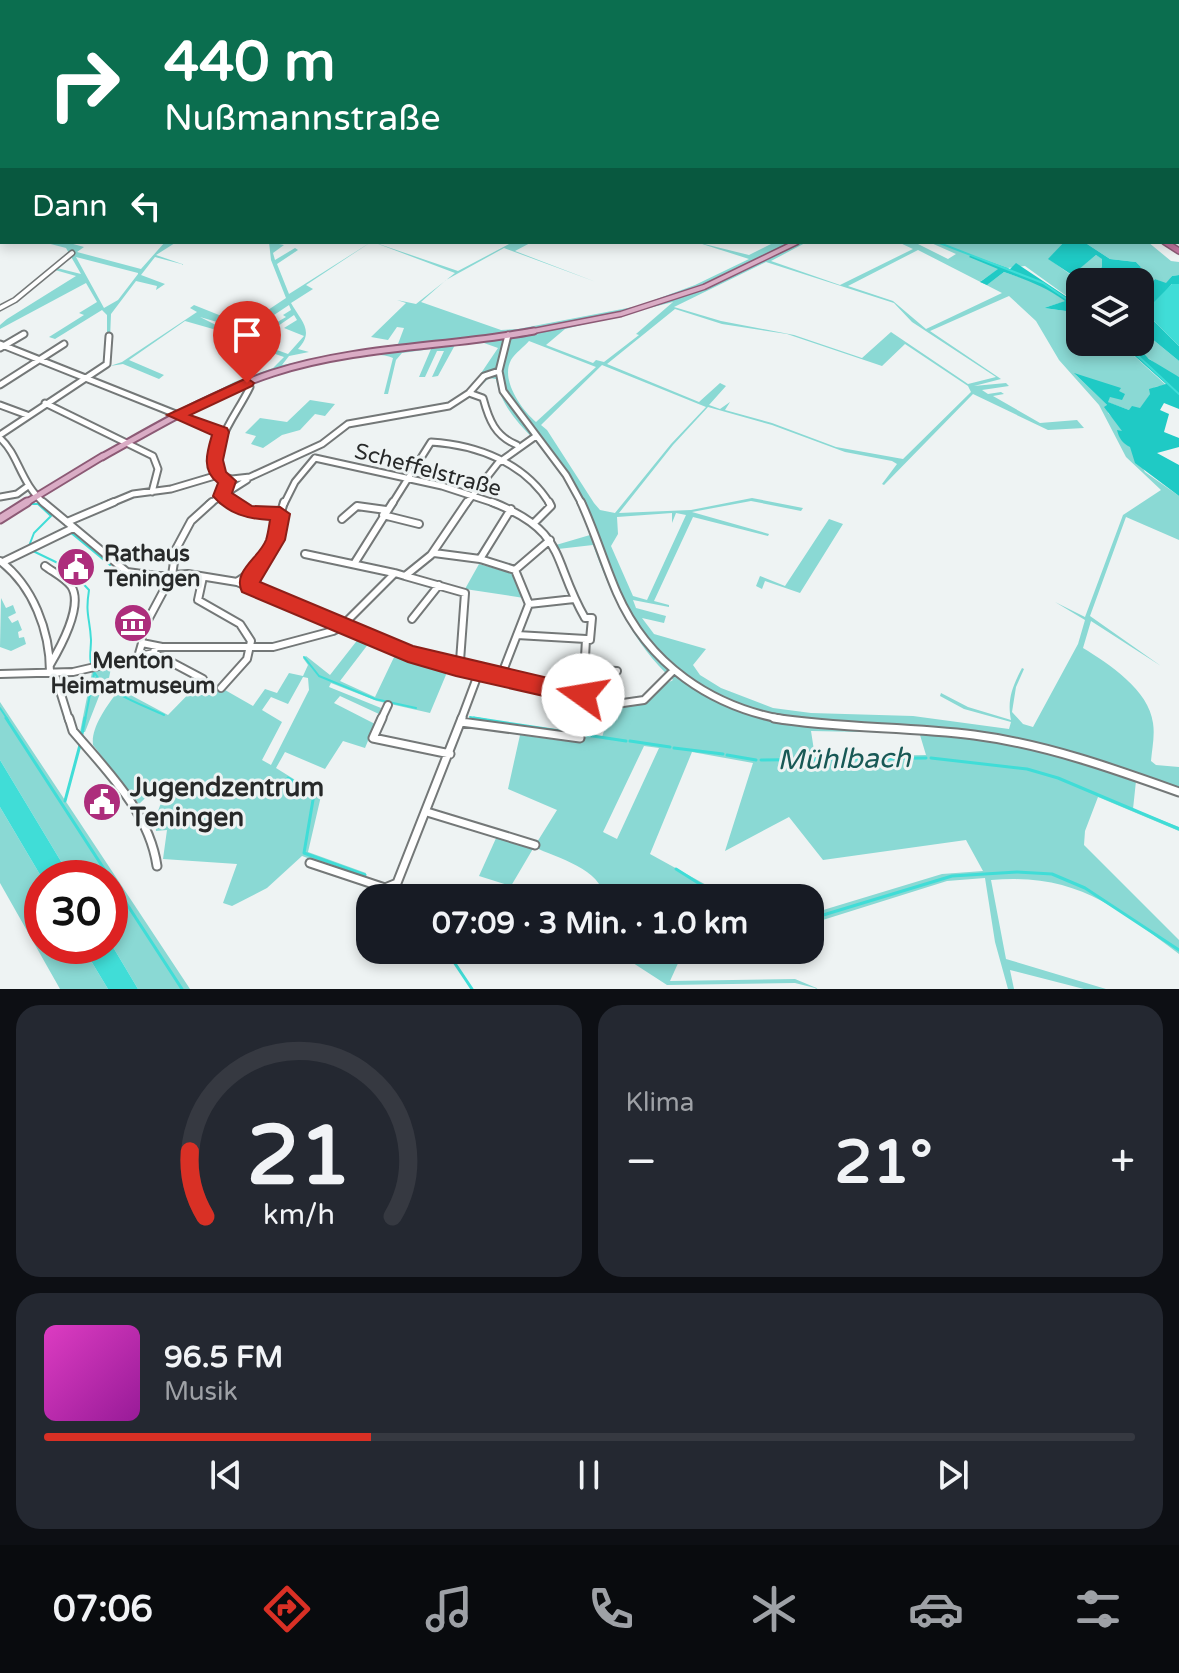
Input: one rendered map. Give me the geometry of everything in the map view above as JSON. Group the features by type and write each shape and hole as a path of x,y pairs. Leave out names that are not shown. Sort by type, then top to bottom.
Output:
{"main road":[{"path":"0,519 117,447 233,388 311,364 605,318 704,287 793,244"}],"street":[{"path":"0,308 15,300 72,253"},
{"path":"1,346 24,334"},
{"path":"508,335 499,371 503,391 575,488 627,615 646,644 673,671 719,701 770,719 814,725 977,735 1058,752 1179,792"},
{"path":"109,336 108,363 0,436 9,446 12,458 35,496 127,572 237,582 408,653 456,667 583,695 635,703 644,700 673,671"},
{"path":"492,337 507,345"},
{"path":"0,385 64,344"},
{"path":"1,346 221,432"},
{"path":"139,656 141,633 172,575 176,549 191,521 250,477 313,449 357,421 435,409 460,401 484,376 499,371"},
{"path":"218,475 214,460 221,432 250,387"},
{"path":"469,393 483,398 490,424 502,439 517,445"},
{"path":"45,403 148,452 157,461 157,478 152,492"},
{"path":"0,405 28,416"},
{"path":"405,576 424,565 473,495 501,462 517,445 536,436"},
{"path":"354,564 429,443 465,448 527,474 550,502 549,509 535,522"},
{"path":"249,586 251,575 272,547 290,489 315,458 313,449"},
{"name":"Scheffelstraße","path":"315,458 473,495 535,522 550,540 567,572 570,593 585,618 592,618 590,640 586,639 583,695"},
{"path":"67,522 119,498 218,475 226,478 250,477"},
{"path":"223,496 226,478"},
{"path":"0,497 17,494 28,486"},
{"path":"223,496 248,512 280,514"},
{"path":"342,519 357,506 419,524"},
{"path":"480,559 511,509"},
{"path":"1,562 73,528"},
{"path":"515,570 550,540"},
{"path":"434,553 480,559 515,570"},
{"path":"305,554 395,573 465,593 460,661 456,667"},
{"path":"1,562 11,566 31,598 73,731 129,798 154,846 157,866"},
{"path":"0,571 11,566"},
{"path":"45,566 69,583 74,592 69,633 52,671"},
{"path":"501,676 529,604 515,570"},
{"path":"0,674 22,676 52,671 93,670 155,650 249,648 291,643 341,627 395,573"},
{"path":"237,582 251,575"},
{"path":"203,577 198,600 240,624 251,641 247,659 221,688"},
{"path":"412,619 439,585"},
{"path":"529,604 575,599"},
{"path":"517,635 586,639"},
{"path":"142,643 168,663 203,679"},
{"path":"584,669 617,671"},
{"path":"310,863 391,888 397,883 450,754 479,672"},
{"path":"388,705 373,738 450,754"},
{"path":"461,722 580,738"},
{"path":"427,812 535,845"}],"shaded area":[{"path":"51,244 73,244 84,247 77,252 141,269 163,244 173,244 156,255 185,265 155,257 141,275 165,284 156,290 157,286 136,281 111,314 110,339 107,340 107,315 102,310 55,339 49,337 84,315 79,313 97,302 86,283 0,329 7,319 76,276 55,270 57,268 81,274 66,248","holes":["76,257 138,273 118,300 104,308"]},
{"path":"269,244 284,245 273,253 275,260 295,248 298,250 277,264 289,294 368,244 306,285 313,289 291,303 306,331 303,343 298,349 309,352 289,356 282,365 398,344 404,328 397,327 388,340 371,337 406,303 397,300 416,304 444,282 421,302 501,330 518,329 638,306 695,285 749,259 702,244 749,255 771,244 803,244 771,261 840,285 913,249 902,244 918,244 948,259 956,254 934,244 1062,244 1049,259 1066,271 1066,296 1025,266 999,269 981,281 988,284 1004,272 1040,284 1066,301 1044,308 1066,311 1066,356 1134,356 1166,385 1155,387 1140,409 1129,410 1107,402 1110,396 1075,374 1107,405 1108,413 1120,425 1145,472 1179,496 1179,540 1126,517 1090,616 1161,666 1091,621 1083,648 1126,679 1144,700 1153,723 1151,761 1156,765 1179,767 1179,797 1136,781 1133,809 1179,827 1179,831 1098,797 1085,831 1084,845 1179,940 1179,954 1134,921 1092,896 1047,882 1021,879 991,880 1006,959 1106,989 1084,989 1010,970 1014,989 1008,989 995,942 985,878 947,881 824,920 824,910 942,874 983,871 966,840 823,860 789,817 725,851 753,763 692,752 650,854 705,884 598,884 577,866 534,847 557,810 508,789 520,735 581,743 583,737 552,733 552,730 602,737 613,704 643,704 673,680 646,650 625,618 593,545 558,549 556,545 590,535 587,526 562,474 505,404 496,379 489,378 474,392 469,391 498,348 484,343 455,345 438,376 432,377 444,351 437,351 425,377 419,377 431,349 402,353 396,360 388,394 384,394 393,358 377,355 355,356 301,368 207,402 200,400 234,382 273,368 284,357 231,339 241,329 200,317 218,326 213,329 185,321 129,360 164,375 159,379 123,364 110,366 122,362 197,312 190,308 194,305 249,327 241,337 288,354 304,336 284,328 297,320 294,315 278,326 274,324 286,317 283,315 291,310 289,305 265,321 256,318 286,298 271,260","holes":["918,250 1002,293 926,329 893,301 848,286","766,262 894,303 912,322 996,377 968,384 891,332 862,358 794,335 721,321 674,307","1009,296 1036,321 1059,360 1099,405 1126,457 1161,490 1123,515 1085,617 1055,602 1085,620 1078,644 1033,727 1023,724 1012,712 1022,668 1011,694 1011,720 968,707 941,693 940,696 964,709 1011,722 1009,729 913,716 811,713 773,708 721,688 700,675 693,665 706,649 654,634 642,618 664,623 666,616 636,608 633,600 669,607 654,601 693,517 769,534 692,512 751,501 801,511 803,508 752,498 691,510 619,513 708,407 772,425 845,452 892,461 897,464 884,485 973,394 1048,430 1084,428 1077,420 1040,423 993,396 1004,394 1001,392 988,394 982,390 1009,386 1006,383 974,386 1001,379 930,331","673,302 636,334 639,335 604,362 596,360 593,363 546,345 565,329","675,309 722,324 787,334 882,366 905,344 968,386 971,392 903,459 836,447 772,423 725,410 730,402 720,409 709,405 726,386 720,383 699,402 607,364","529,341 596,367 536,422 514,394 508,376 511,360","602,365 706,407 671,444 615,513 600,510 594,503 541,425","672,513 672,523 676,513 686,515 647,600 633,596 611,546 618,534 617,517","811,731 916,733 920,735 926,755 815,757","644,746 659,748 617,839 603,832"]},
{"path":"378,244 458,271 509,244 528,244 515,251 596,282 504,248 447,280 455,273"},
{"path":"1062,244 1087,244 1110,259 1136,262 1141,267 1101,268 1102,259 1096,255 1080,268 1066,268 1066,271 1048,259"},
{"path":"1087,244 1150,244 1171,261 1179,262 1179,275 1172,276 1166,284 1154,280 1154,268 1140,268 1136,262 1110,259"},
{"path":"971,255 1010,269 1016,263 1066,296 1066,311 1044,308 1065,301 1036,284 1004,272 987,285 980,282 998,269 969,257"},
{"path":"1096,255 1103,259 1102,267 1080,268"},
{"path":"1179,275 1179,284 1172,284 1157,301 1154,312 1154,280 1166,283 1172,276"},
{"path":"1172,284 1179,284 1179,346 1154,321 1154,302"},
{"path":"1154,321 1179,346 1179,361 1154,340"},
{"path":"1154,340 1179,361 1179,377 1172,376 1146,356 1154,356"},
{"path":"1135,356 1146,356 1179,377 1179,409 1164,403 1160,410 1169,414 1164,432 1179,438 1179,447 1157,453 1179,465 1179,496 1135,463 1130,447 1121,440 1117,430 1122,431 1104,407 1107,405 1074,373 1121,388 1119,391 1125,394 1122,400 1110,397 1108,402 1129,410 1132,406 1140,408 1150,394 1149,389 1166,384"},
{"path":"310,400 335,404 325,416 315,414 300,430 282,435 263,448 251,444 256,436 245,433 260,418 287,422"},
{"path":"829,519 843,524 800,593 765,581 762,589 756,586 760,576 785,586"},
{"path":"479,564 514,574 524,598 465,589"},
{"path":"1,598 6,608 13,605 16,613 8,617 12,623 18,620 22,630 18,632 19,638 24,637 26,644 11,651 0,647"},
{"path":"359,638 369,643 340,681 375,697 396,653 448,670 430,713 377,701 331,683 329,687 381,708 379,714 340,696 334,703 375,724 365,748 343,741 325,769 285,752 276,768 321,796 308,852 366,873 364,878 302,856 267,888 232,906 223,903 237,864 163,859 167,830 156,831 156,819 170,789 159,785 139,804 93,745 96,725 115,695 103,686 85,732 80,732 92,672 111,668 108,683 168,715 204,678 253,706 265,689 277,693 289,673 303,676 308,665 303,658 306,656 330,675","holes":["303,677 308,678 309,690 271,765 262,760 282,722 262,710 271,697 288,704"]},
{"path":"0,702 105,860 60,860 0,760"},
{"path":"0,760 60,860 31,860 0,807"},
{"path":"0,807 31,860 24,860 24,925 0,883"},
{"path":"497,836 534,847 512,884 479,876"},
{"path":"128,895 190,989 138,989 123,964 128,964"},
{"path":"46,964 93,964 108,989 60,989"},
{"path":"93,964 123,964 138,989 108,989"},
{"path":"635,964 678,964 670,981 795,979 819,989 795,983 667,985"}],"waterway":[{"path":"942,244 1043,283 1066,299"},
{"path":"1138,356 1179,394"},
{"path":"29,504 38,504 51,516 34,533 29,546"},
{"name":"Mühlbach","path":"70,532 110,565"},
{"path":"33,551 64,566"},
{"path":"75,575 89,590 90,660 94,672 116,692 164,715"},
{"name":"Mühlbach","path":"244,624 251,634"},
{"name":"Mühlbach","path":"304,657 319,676 375,699 416,708"},
{"path":"85,720 94,674"},
{"path":"0,708 8,720"},
{"name":"Mühlbach","path":"470,717 486,720"},
{"path":"6,718 182,989"},
{"path":"82,734 85,718"},
{"name":"Mühlbach","path":"474,718 486,720"},
{"name":"Mühlbach","path":"486,720 626,741"},
{"name":"Mühlbach","path":"630,741 670,747"},
{"path":"65,801 80,745"},
{"name":"Mühlbach","path":"674,748 723,754"},
{"name":"Mühlbach","path":"727,755 756,760"},
{"name":"Mühlbach","path":"761,760 926,758"},
{"name":"Mühlbach","path":"931,758 1027,769 1058,778 1179,829"},
{"path":"288,778 314,794 304,853 365,875"},
{"path":"676,869 700,884"},
{"path":"824,915 952,876 1017,872 1052,874 1085,888 1179,950"},
{"path":"455,964 472,989"}],"place":[{"name":"Rathaus Teningen","path":"76,567"},
{"name":"Menton Heimatmuseum","path":"133,623"},
{"name":"Jugendzentrum Teningen","path":"102,802"}],"route":[{"path":"247,383 175,415 221,432 214,460 218,475 227,481 223,496 241,510 280,514 281,522 275,540 263,562 251,575 249,586 408,653 456,667 583,695"}]}
